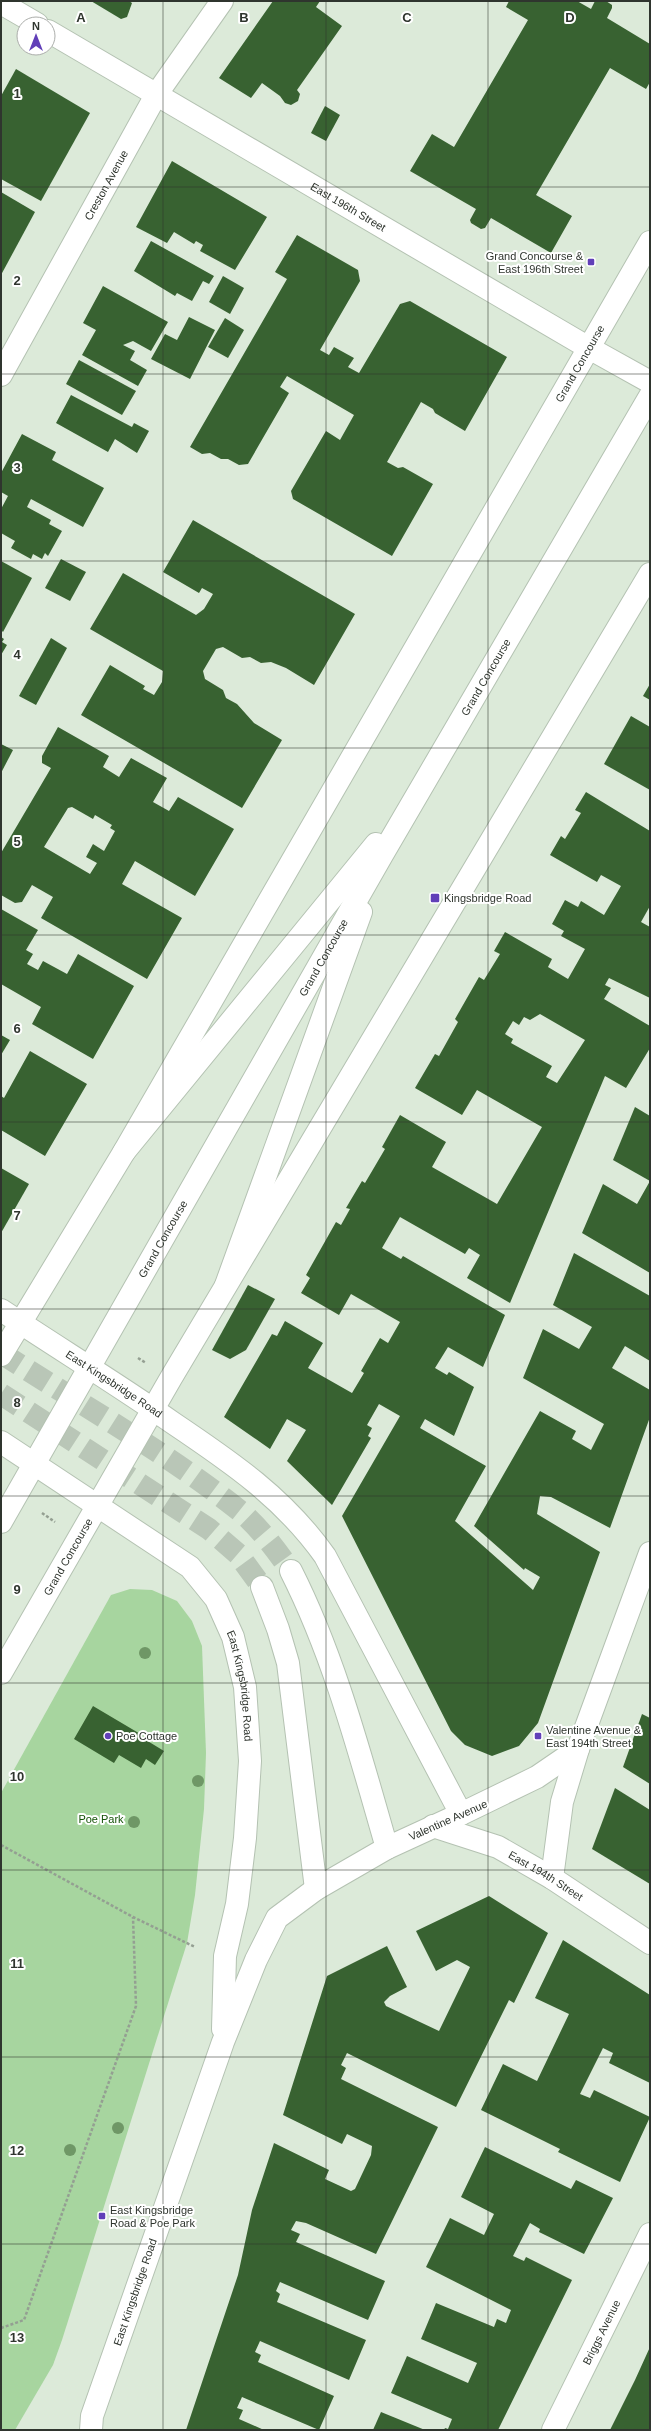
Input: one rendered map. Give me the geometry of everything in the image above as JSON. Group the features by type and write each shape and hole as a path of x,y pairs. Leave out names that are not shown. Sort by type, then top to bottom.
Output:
{"street":[{"name":"Creston Avenue","path":"1,376 156,95 222,1"},
{"path":"1,3 23,16"},
{"name":"East 196th Street","path":"56,36 589,348 650,382"},
{"name":"Grand Concourse","path":"1,1355 124,1152 650,242"},
{"name":"Grand Concourse","path":"1,1522 35,1465 416,795 650,396"},
{"name":"Grand Concourse","path":"1,1673 226,1285 650,574"},
{"path":"124,1152 416,795"},
{"path":"226,1285 382,854"},
{"name":"East Kingsbridge Road","path":"1,1310 153,1409 248,1475 282,1504 306,1530 325,1556 461,1814"},
{"name":"East Kingsbridge Road","path":"1,1442 190,1567 216,1599 233,1637 244,1687 250,1761 245,1838 237,1904 225,1956 223,2042"},
{"path":"552,1878 562,1802 578,1749 650,1553"},
{"path":"291,1571 308,1604 328,1660 387,1848"},
{"path":"262,1587 278,1629 288,1663 316,1889"},
{"name":"Valentine Avenue","path":"316,1889 387,1848 537,1777 578,1749"},
{"name":"East 194th Street","path":"433,1826 498,1847 552,1878 650,1943"},
{"name":"East Kingsbridge Road","path":"87,2425 223,2042 256,1960 277,1918 316,1889"},
{"name":"Briggs Avenue","path":"553,2430 650,2234"}],"path":[{"path":"138,1358 150,1365"},
{"path":"42,1513 55,1522"},
{"path":"1,1845 133,1917 195,1947"},
{"path":"1,2328 24,2320 136,2006 133,1917"}],"green space":[{"name":"Poe Park","path":"130,1589 152,1590 177,1601 192,1621 202,1646 206,1753 204,1809 195,1895 187,1943 53,2365 15,2430 1,2430 1,1793 111,1595"}],"building":[{"path":"91,1 129,1 132,3 127,17 121,19"},
{"path":"273,1 320,1 316,7 342,26 297,90 300,94 298,101 291,105 285,103 280,96 262,83 251,98 219,78"},
{"path":"509,1 577,1 591,9 595,1 606,1 612,5 607,18 650,44 650,82 646,89 610,68 536,195 572,216 551,253 491,218 485,228 481,229 471,223 470,220 476,209 410,171 432,134 454,147 528,20 506,7"},
{"path":"16,69 90,113 41,201 1,179 1,96"},
{"path":"325,106 340,115 326,141 311,133"},
{"path":"172,161 267,217 235,270 200,251 203,245 196,241 194,244 174,232 167,243 136,227"},
{"path":"1,192 35,212 1,275"},
{"path":"297,235 358,270 360,281 320,350 329,355 334,347 354,358 348,367 359,373 400,304 410,301 507,357 465,431 435,413 433,409 421,402 387,462 398,468 403,467 433,484 392,556 293,499 291,491 326,431 340,440 354,415 287,376 280,387 289,393 248,464 239,465 228,459 221,459 210,453 202,454 190,447 287,279 275,272"},
{"path":"151,241 214,276 209,284 203,281 192,301 177,293 175,296 134,271"},
{"path":"223,276 244,288 230,314 209,302"},
{"path":"103,286 168,322 151,351 133,341 123,345 135,351 130,360 147,370 138,386 82,355 96,330 83,323"},
{"path":"189,317 215,330 190,379 151,359 165,334 177,340"},
{"path":"225,318 244,330 228,358 208,347"},
{"path":"79,360 136,391 122,415 66,384"},
{"path":"71,395 132,427 134,423 149,431 137,453 115,439 108,452 56,423"},
{"path":"22,434 56,452 52,460 104,488 83,527 31,499 27,507 51,520 49,524 62,531 48,556 45,553 42,559 33,554 31,559 11,548 15,541 1,533 1,509 8,496 1,492 1,473"},
{"path":"193,520 355,614 314,685 286,668 271,662 261,663 250,657 242,658 223,647 216,649 203,671 205,679 223,690 226,698 237,704 254,723 282,740 242,808 81,715 110,665 145,686 143,689 154,695 162,682 163,671 90,629 123,573 196,615 204,609 213,594 202,588 199,593 163,572"},
{"path":"61,559 86,572 70,601 45,588"},
{"path":"1,561 32,578 3,632 1,630"},
{"path":"1,637 4,639 2,642 7,645 1,655"},
{"path":"51,638 67,648 36,705 19,696"},
{"path":"650,684 650,700 643,696"},
{"path":"631,716 650,727 650,790 604,764"},
{"path":"58,727 109,756 103,767 119,777 131,758 167,778 153,802 169,811 178,797 234,829 195,896 135,861 122,884 182,918 147,979 41,918 53,897 32,885 22,902 15,903 1,895 1,853 51,768 42,763 42,756","holes":["72,807 93,819 95,815 112,825 110,828 115,831 104,851 93,844 86,857 97,863 90,874 44,847 68,808"]},
{"path":"1,744 13,750 1,773"},
{"path":"586,792 650,831 650,906 641,922 650,927 650,998 609,978 605,985 611,988 604,999 650,1026 650,1048 626,1088 605,1076 510,1303 467,1278 480,1255 469,1248 465,1254 400,1217 382,1248 401,1259 403,1256 505,1315 483,1367 448,1347 435,1368 447,1375 449,1372 474,1387 454,1436 425,1419 420,1428 486,1466 455,1521 533,1590 540,1577 525,1568 524,1570 474,1526 540,1411 576,1431 572,1439 591,1450 604,1424 523,1378 543,1329 579,1349 592,1327 553,1305 574,1253 650,1296 650,1361 625,1346 612,1368 650,1390 650,1417 610,1528 551,1497 540,1496 537,1514 600,1552 538,1723 519,1746 492,1756 465,1745 451,1731 342,1516 400,1416 379,1404 367,1425 372,1428 368,1436 371,1438 332,1505 287,1461 306,1430 287,1419 270,1449 224,1417 272,1334 277,1336 285,1321 323,1343 308,1368 352,1393 364,1373 361,1371 380,1338 388,1343 400,1322 351,1294 339,1315 301,1293 310,1278 306,1275 336,1222 341,1225 350,1209 346,1208 362,1181 365,1183 385,1149 382,1147 400,1115 446,1142 432,1167 497,1204 542,1127 477,1090 462,1115 415,1088 435,1054 439,1056 458,1022 455,1019 479,977 484,980 500,954 494,951 505,932 552,959 548,967 568,979 585,949 561,936 564,931 552,924 565,900 578,907 581,901 604,915 621,886 601,875 597,882 550,855 561,836 565,839 581,813 575,810","holes":["540,1014 585,1040 557,1083 546,1077 552,1066 511,1043 513,1039 505,1034 513,1021 519,1025 524,1017 530,1020"]},
{"path":"1,909 38,930 26,950 33,954 27,964 38,970 43,961 67,974 78,954 134,986 93,1059 32,1024 41,1007 1,984"},
{"path":"1,1035 10,1040 1,1055"},
{"path":"30,1051 87,1084 45,1156 1,1130 1,1096 4,1098"},
{"path":"635,1107 650,1116 650,1181 613,1160"},
{"path":"1,1168 29,1184 1,1233"},
{"path":"650,1181 650,1273 582,1233 603,1184 637,1204"},
{"path":"248,1285 275,1299 246,1350 230,1359 212,1350"},
{"name":"Poe Cottage","path":"93,1706 142,1735 141,1737 164,1751 155,1765 146,1759 141,1768 119,1755 114,1763 74,1739"},
{"path":"642,1714 650,1718 650,1784 623,1767"},
{"path":"615,1788 650,1810 650,1884 592,1849"},
{"path":"489,1896 548,1933 514,2003 509,2000 456,2107 347,2053 341,2065 346,2068 341,2079 438,2127 376,2254 306,2223 296,2221 291,2230 300,2234 296,2242 385,2281 368,2320 280,2282 276,2291 280,2294 277,2302 366,2340 349,2380 260,2341 255,2352 261,2355 258,2362 334,2396 319,2430 242,2397 237,2408 243,2410 239,2419 264,2430 186,2430 238,2275 252,2210 274,2143 329,2170 325,2179 351,2191 355,2189 371,2155 372,2146 347,2134 342,2144 283,2115 327,1976 387,1946 407,1987 390,1996 384,2002 386,2006 439,2031 470,1967 457,1960 436,1971 416,1931"},
{"path":"563,1940 650,1995 650,2083 609,2063 613,2053 603,2048 580,2094 590,2098 594,2090 650,2117 620,2182 558,2152 560,2149 481,2110 503,2064 537,2081 569,2014 535,1998"},
{"path":"485,2147 571,2189 576,2180 613,2198 584,2254 539,2232 540,2229 530,2223 513,2256 524,2261 526,2257 572,2280 498,2430 444,2430 445,2428 448,2429 452,2419 391,2393 407,2356 468,2383 477,2363 421,2339 436,2303 494,2327 497,2319 506,2323 511,2310 426,2267 450,2218 484,2235 494,2214 461,2197"},
{"path":"650,2347 650,2430 610,2430 635,2380"},
{"path":"381,2412 425,2430 373,2430"}],"tunnel":[{"path":"1,1353 122,1429 212,1489 240,1511 261,1532 291,1571"},
{"path":"1,1394 209,1529 238,1554 262,1587"}],"place":[{"name":"Grand Concourse & East 196th Street","path":"591,262"},
{"name":"Kingsbridge Road","path":"435,898"},
{"name":"Poe Cottage","path":"108,1736"},
{"name":"Valentine Avenue & East 194th Street","path":"538,1736"},
{"name":"East Kingsbridge Road & Poe Park","path":"102,2216"}]}
